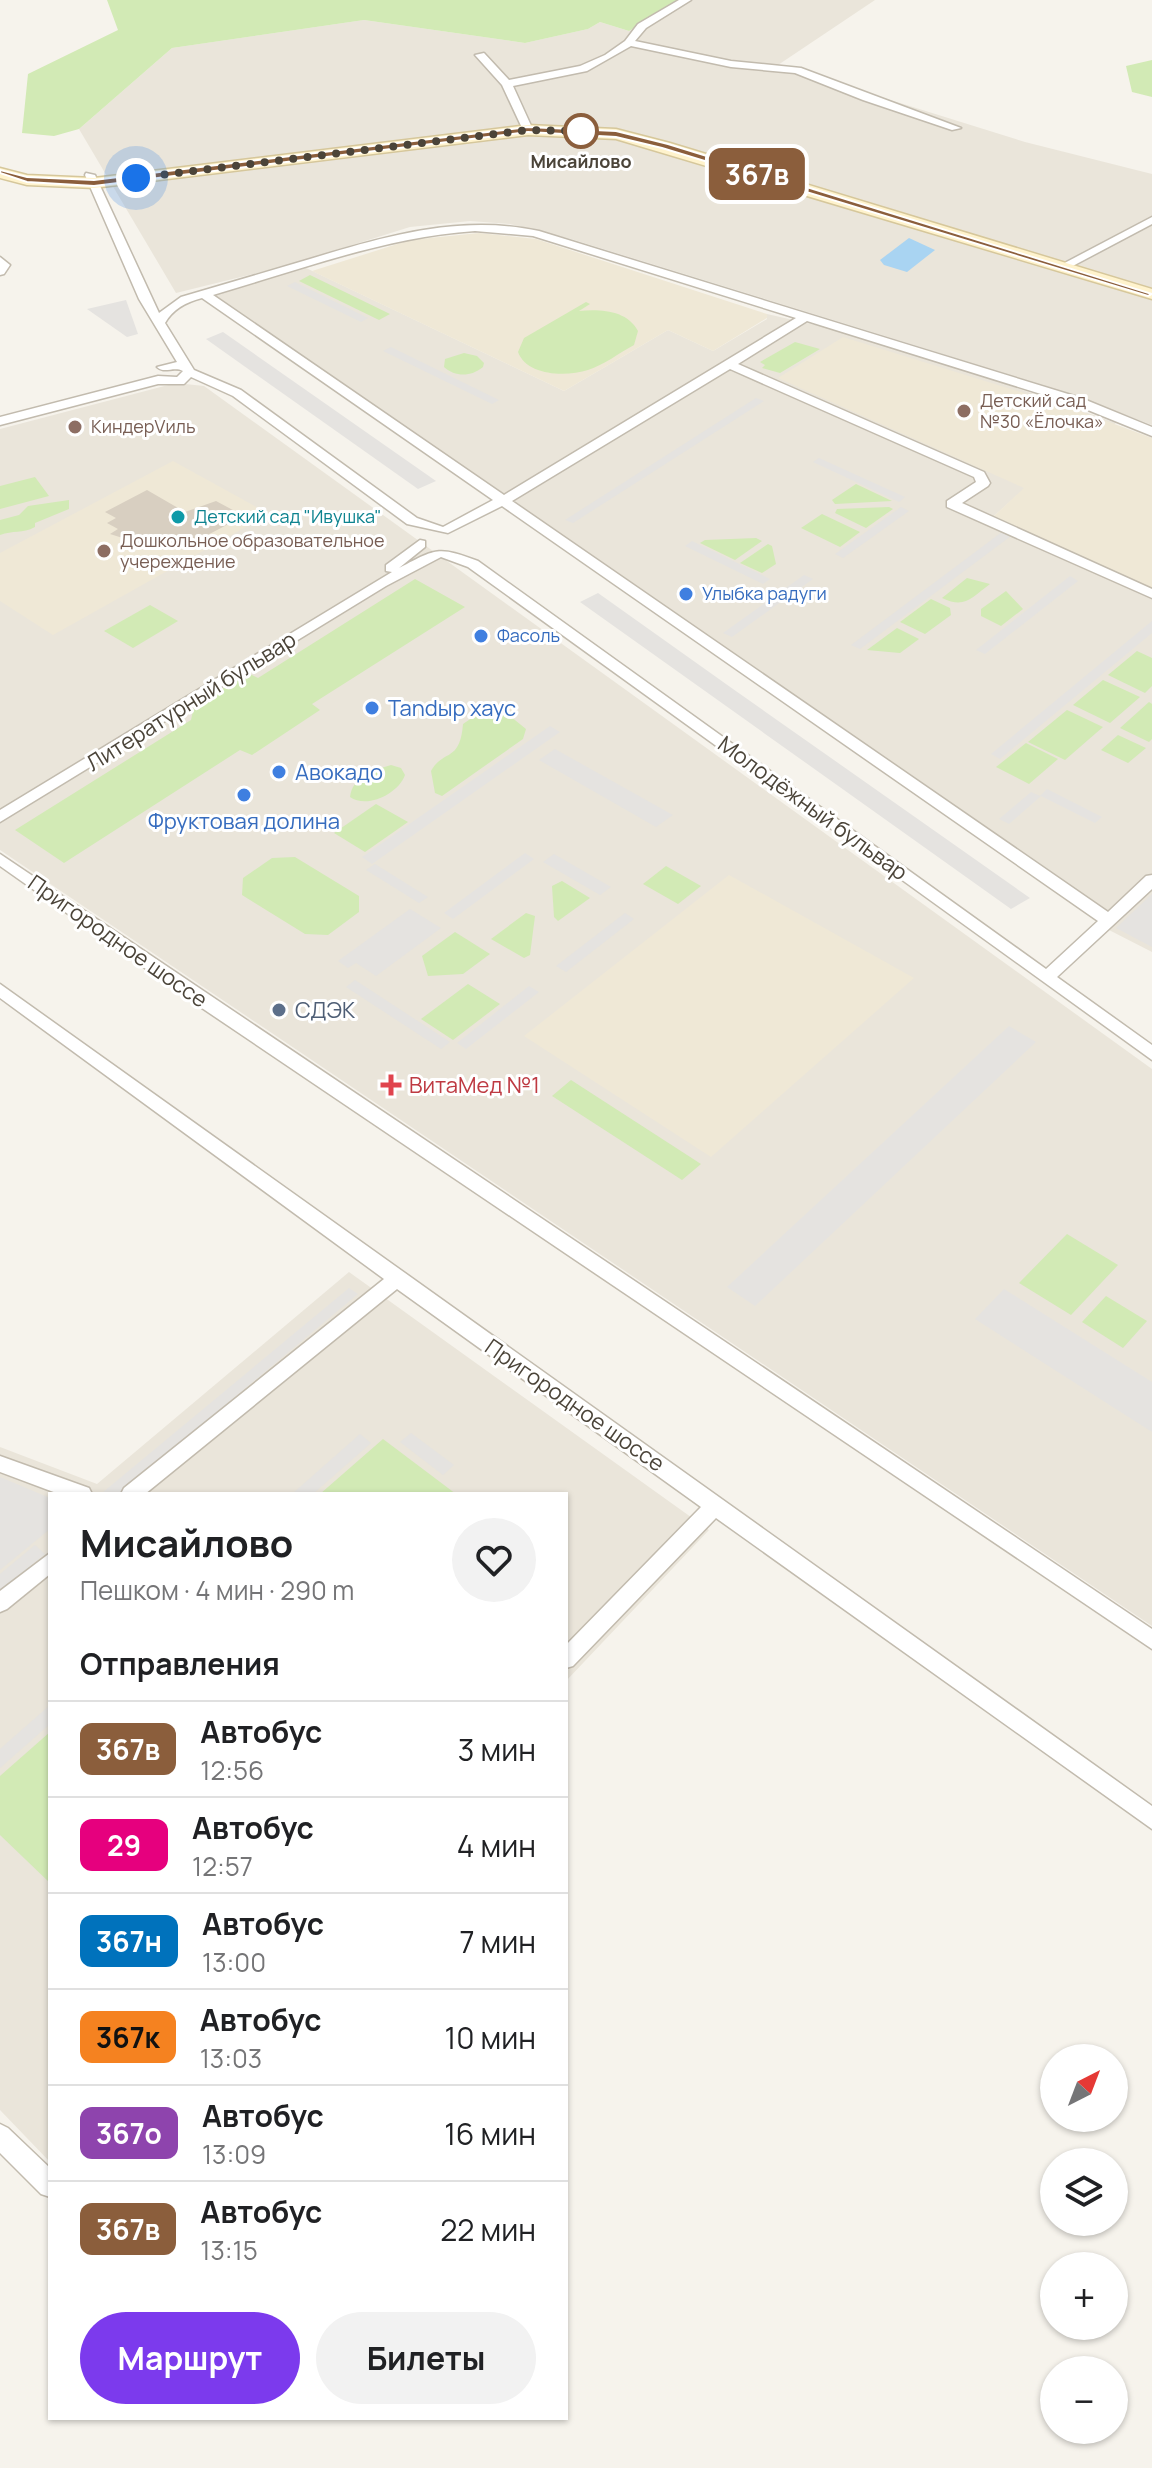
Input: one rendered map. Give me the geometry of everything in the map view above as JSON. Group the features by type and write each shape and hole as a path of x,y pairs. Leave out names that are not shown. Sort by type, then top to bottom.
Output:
{"main road":[{"path":"0,173 27,180 92,179 528,130 616,134 665,146 1152,294"},
{"path":"0,164 92,179"}],"street":[{"path":"507,84 583,69 609,57 629,43 642,26 686,0"},
{"path":"629,43 731,64 797,70 956,128"},
{"path":"480,55 507,84 528,130"},
{"path":"92,179 145,299 160,322 185,374"},
{"path":"1063,267 1152,220"},
{"path":"160,322 174,304 403,234 447,227 491,226 535,233 1077,401 1152,432"},
{"path":"0,260 4,265 0,272"},
{"path":"204,294 1108,920"},
{"path":"0,421 160,373 185,374 250,402 412,521 443,529 463,541 518,493 806,317"},
{"path":"160,373 169,356 168,337"},
{"path":"729,364 979,475 983,483 952,504 1152,594"},
{"path":"443,529 504,503"},
{"path":"412,521 420,541"},
{"name":"Литературный бульвар","path":"381,583 388,570 420,541 443,529"},
{"name":"Молодёжный бульвар","path":"420,541 424,549 473,564 1152,1054"},
{"name":"Литературный бульвар","path":"0,817 381,583 463,541"},
{"name":"Молодёжный бульвар","path":"463,541 473,564"},
{"name":"Пригородное шоссе","path":"0,859 209,1005 1152,1640"},
{"path":"1047,977 1152,880"},
{"name":"Пригородное шоссе","path":"0,990 397,1279 1152,1819"},
{"path":"133,1492 397,1279"},
{"path":"0,1464 77,1492"},
{"path":"568,1657 716,1505"},
{"path":"0,1603 48,1564"},
{"path":"0,2136 48,2185"}],"shaded area":[{"path":"681,0 875,0 778,65 1025,142 1152,174 1152,425 924,348 571,239 510,224 470,221 410,227 285,266 176,293 79,129 172,48 364,20 525,43 588,29 600,22 629,31"},
{"path":"479,233 536,239 767,314 767,318 713,351 668,330 564,391 312,271 410,240"},
{"path":"304,267 564,391 668,330 713,351 767,319 767,314 833,329 949,364 1116,423 1025,488 994,516 1152,589 1152,952 1109,930 204,299"},
{"path":"295,282 368,318 361,322 287,286"},
{"path":"126,300 138,334 127,337 87,309"},
{"path":"223,332 436,481 418,489 206,339"},
{"path":"843,337 1069,407 1152,438 1152,589 994,516 1024,488 778,378"},
{"path":"391,347 499,400 492,404 383,351"},
{"path":"176,383 204,386 1152,1069 1152,1626 0,850 0,429"},
{"path":"756,398 764,401 573,523 565,520"},
{"path":"819,458 905,497 899,502 813,462"},
{"name":"Дошкольное образовательное учереждение","path":"173,461 269,514 53,635 0,601 0,553"},
{"path":"901,507 909,511 843,558 835,554"},
{"path":"1002,532 1011,536 860,649 851,645"},
{"path":"692,541 770,579 763,584 685,546"},
{"path":"804,575 813,579 732,637 723,633"},
{"path":"1070,576 1078,581 985,654 976,650"},
{"path":"598,593 1030,898 1011,909 580,602"},
{"path":"1152,621 1152,633 1000,759 991,754"},
{"path":"550,726 560,732 372,864 362,857"},
{"path":"555,749 673,815 656,827 539,760"},
{"path":"1047,789 1102,817 1095,823 1041,796 1009,824 999,819 1031,792 1040,796"},
{"path":"525,853 534,859 453,919 444,913"},
{"path":"554,854 611,887 600,895 543,862"},
{"path":"375,864 428,897 419,903 366,870"},
{"path":"729,875 914,978 711,1157 524,1036"},
{"path":"1152,894 1152,947 1116,928"},
{"path":"410,909 441,928 376,976 356,963 348,968 338,961"},
{"path":"625,913 634,919 566,972 556,966"},
{"path":"355,980 450,1042 441,1049 346,987"},
{"path":"529,986 539,992 466,1049 457,1043"},
{"path":"1009,1026 1036,1042 755,1306 727,1287"},
{"path":"349,1272 709,1530 568,1679 568,1492 48,1492 48,2160 0,2110 0,1447 97,1484"},
{"path":"349,1288 358,1294 121,1492 103,1492"},
{"path":"1004,1289 1152,1382 1152,1432 975,1319"},
{"path":"411,1433 454,1465 443,1475 400,1442"},
{"path":"360,1434 371,1443 315,1492 294,1492"},
{"path":"0,1477 48,1497 48,1531 0,1570"},
{"path":"35,1545 45,1554 0,1591 0,1574"},
{"path":"48,1707 48,1726 0,1768 0,1749"}],"green space":[{"path":"107,0 681,0 629,31 600,22 588,29 525,43 364,20 172,48 79,129 54,136 22,133 28,74 118,30"},
{"path":"1152,60 1152,97 1132,92 1126,66"},
{"path":"310,275 390,314 379,320 299,281"},
{"path":"586,302 590,304 579,311 612,312 633,324 638,331 634,345 600,365 579,372 548,373 523,360 518,352 524,338"},
{"path":"795,342 820,349 780,373 762,368 765,365 760,362"},
{"path":"464,353 477,356 484,363 483,367 463,374 453,373 444,367 445,359"},
{"path":"35,477 49,496 0,509 0,486"},
{"path":"856,484 892,501 835,504 832,500"},
{"path":"69,500 69,509 35,523 35,527 0,535 0,520 19,515 28,506"},
{"path":"837,509 893,509 866,528 835,513"},
{"path":"822,514 860,532 840,547 801,528"},
{"path":"756,538 762,541 735,560 700,543 705,540"},
{"path":"768,544 772,546 776,564 762,573 740,563"},
{"path":"967,578 990,584 962,602 942,598"},
{"path":"415,579 465,607 312,704 320,710 252,755 240,750 64,863 15,830 191,720 194,706 248,673 258,678"},
{"path":"1006,591 1023,609 1001,626 981,616 981,609"},
{"path":"931,599 950,608 951,615 925,634 900,622"},
{"path":"150,605 178,621 133,648 104,631"},
{"path":"897,628 919,639 900,653 867,650"},
{"path":"1137,651 1152,658 1152,686 1145,693 1108,675"},
{"path":"1103,680 1140,697 1110,723 1073,705"},
{"path":"1149,702 1152,704 1152,739 1149,742 1120,728"},
{"path":"485,709 510,716 526,729 523,739 442,796 435,793 431,771 455,750 463,724"},
{"path":"1067,710 1103,727 1065,760 1028,742"},
{"path":"1118,735 1146,748 1128,763 1101,750"},
{"path":"1026,743 1058,759 1029,784 996,767"},
{"path":"391,765 401,768 405,775 396,788 373,800 350,797 359,779"},
{"path":"376,804 408,822 365,852 334,833"},
{"path":"295,857 359,896 359,912 328,935 305,934 242,895 243,878 272,858"},
{"path":"666,866 701,886 678,904 643,884"},
{"path":"562,881 590,898 558,921 554,917 552,886"},
{"path":"526,913 535,916 530,955 524,958 491,939"},
{"path":"455,932 490,954 463,974 428,976 422,956"},
{"path":"468,984 500,1004 453,1040 421,1019"},
{"path":"571,1080 701,1164 682,1180 552,1096"},
{"path":"1067,1234 1118,1265 1071,1315 1019,1283"},
{"path":"1106,1296 1147,1321 1123,1348 1082,1322"},
{"path":"383,1439 453,1492 322,1492"},
{"path":"48,1734 48,1881 0,1835 0,1776"}],"water":[{"path":"909,238 935,250 907,272 884,265 880,260"}],"building":[{"name":"Детский сад \"Ивушка\"","path":"147,490 185,512 216,501 244,516 196,541 175,546 148,546 110,534 118,529 107,523 116,518 105,512"}],"bus line":[{"name":"367в","path":"0,173 27,180 94,183 528,130 616,134 665,146 1152,294"}],"place":[{"name":"Мисайлово","path":"581,131"},
{"name":"Детский сад №30 «Ёлочка»","path":"964,411"},
{"name":"КиндерVиль","path":"75,427"},
{"name":"Детский сад \"Ивушка\"","path":"178,517"},
{"name":"Дошкольное образовательное учереждение","path":"104,551"},
{"name":"Улыбка радуги","path":"686,594"},
{"name":"Фасоль","path":"481,636"},
{"name":"Tandыр хаус","path":"372,708"},
{"name":"Авокадо","path":"279,772"},
{"name":"Фруктовая долина","path":"244,795"},
{"name":"СДЭК","path":"279,1010"},
{"name":"ВитаМед №1","path":"391,1085"}],"route":[{"path":"136,178 528,130 581,131"}]}
